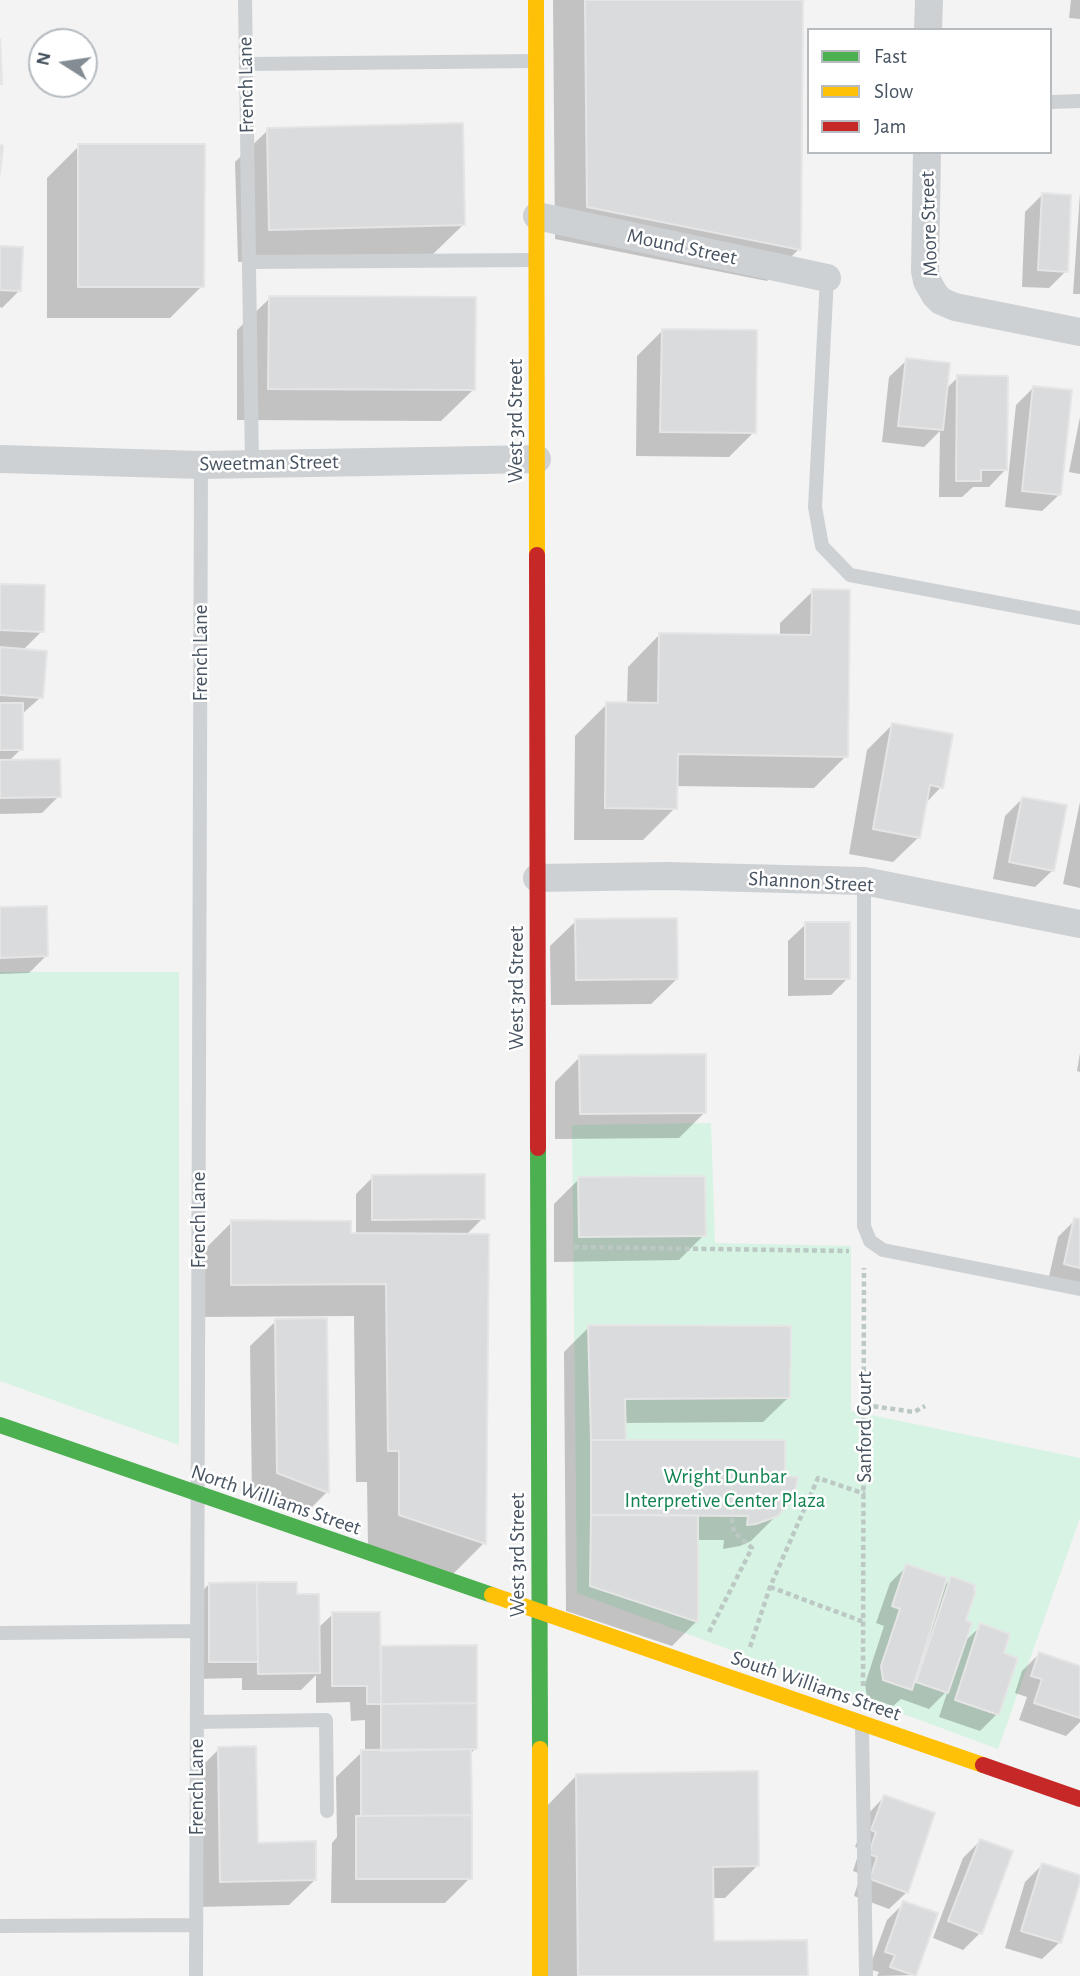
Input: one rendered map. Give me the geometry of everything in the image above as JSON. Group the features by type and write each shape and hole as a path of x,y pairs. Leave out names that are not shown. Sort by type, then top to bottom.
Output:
{"main road":[{"name":"West 3rd Street","path":"536,0 540,1976"},
{"name":"North Williams Street","path":"0,1425 539,1613"},
{"name":"South Williams Street","path":"539,1613 1080,1799"}],"street":[{"path":"928,28 929,0"},
{"name":"Moore Street","path":"927,154 925,271 935,295 955,307 1080,332"},
{"name":"Mound Street","path":"537,216 827,278"},
{"name":"Sweetman Street","path":"0,459 201,465 537,459"},
{"name":"Shannon Street","path":"537,878 667,876 864,881 1080,925"}],"lane":[{"name":"French Lane","path":"245,0 252,464"},
{"path":"246,64 536,61"},
{"path":"1052,102 1080,101"},
{"path":"249,262 537,260"},
{"path":"827,278 815,507 822,546 850,575 1080,618"},
{"name":"French Lane","path":"196,1976 201,465"},
{"path":"864,881 864,1226 867,1246 1080,1289"},
{"path":"0,1633 197,1631"},
{"path":"197,1722 326,1720 327,1811"},
{"path":"862,1724 866,1976"},
{"path":"0,1926 196,1925"}],"path":[{"path":"538,1248 867,1246"},
{"name":"Sanford Court","path":"862,1724 867,1246"},
{"path":"865,1405 914,1412 925,1406"},
{"path":"750,1647 770,1587 818,1478 865,1494"},
{"path":"709,1633 752,1548 734,1532 731,1515"},
{"path":"770,1587 864,1622"}],"green space":[{"path":"0,972 179,972 179,1445 0,1381"},
{"name":"Wright Dunbar Interpretive Center Plaza","path":"711,1123 715,1243 851,1246 851,1411 1080,1458 1080,1518 998,1749 577,1593 572,1125"}],"building":[{"path":"585,0 803,0 801,250 587,207"},
{"path":"0,39 2,84 0,84"},
{"path":"463,123 465,225 269,230 267,128"},
{"path":"78,144 205,144 204,287 78,287"},
{"path":"0,145 3,146 0,174"},
{"path":"1042,193 1071,195 1068,272 1038,270"},
{"path":"0,246 23,247 21,291 0,290"},
{"path":"269,296 476,297 475,390 268,389"},
{"path":"662,329 757,330 756,433 660,432"},
{"path":"906,358 950,363 943,430 898,426"},
{"path":"957,375 1008,376 1007,470 981,470 981,481 956,481"},
{"path":"1033,386 1072,390 1061,495 1022,491"},
{"path":"0,584 45,585 44,632 0,630"},
{"path":"812,589 850,590 848,757 678,754 677,809 605,808 606,702 658,703 659,633 811,635"},
{"path":"0,647 47,651 43,698 0,695"},
{"path":"0,703 23,703 23,750 0,750"},
{"path":"892,723 953,734 943,788 930,785 920,838 873,829"},
{"path":"60,759 61,797 0,798 0,760"},
{"path":"1022,797 1067,805 1054,871 1009,862"},
{"path":"47,906 48,956 0,958 0,907"},
{"path":"677,918 678,979 576,980 575,919"},
{"path":"805,922 850,922 850,979 805,979"},
{"path":"706,1054 706,1113 580,1114 579,1055"},
{"path":"485,1174 485,1219 372,1220 372,1175"},
{"path":"705,1176 706,1236 579,1237 578,1177"},
{"path":"1074,1218 1080,1219 1080,1268 1064,1264"},
{"path":"231,1220 351,1221 351,1233 489,1234 486,1544 399,1515 399,1451 388,1451 386,1284 231,1285"},
{"path":"327,1318 329,1493 277,1473 275,1319"},
{"path":"588,1325 791,1326 790,1398 625,1399 626,1440 591,1440"},
{"path":"591,1440 785,1440 785,1476 798,1477 794,1496 778,1516 747,1525 748,1516 591,1515"},
{"path":"591,1515 698,1515 698,1622 590,1586"},
{"path":"906,1564 947,1578 912,1690 883,1680 881,1666 900,1609 892,1606"},
{"path":"951,1576 975,1585 976,1591 966,1620 972,1623 948,1693 916,1682"},
{"path":"257,1582 297,1582 297,1594 319,1594 320,1673 258,1674"},
{"path":"257,1582 258,1662 209,1662 209,1583"},
{"path":"332,1612 380,1612 381,1704 367,1704 367,1686 332,1686"},
{"path":"980,1623 1010,1634 1004,1653 1018,1658 999,1715 955,1700"},
{"path":"477,1645 477,1703 381,1704 381,1646"},
{"path":"1039,1652 1080,1666 1080,1718 1034,1703 1042,1679 1031,1676"},
{"path":"477,1703 477,1749 381,1751 381,1704"},
{"path":"256,1746 258,1843 316,1841 316,1880 220,1882 218,1747"},
{"path":"471,1749 472,1815 361,1816 361,1750"},
{"path":"758,1771 759,1866 713,1867 714,1941 807,1940 808,1976 578,1976 576,1774"},
{"path":"884,1795 935,1813 908,1893 870,1879 877,1857 869,1854 876,1832 871,1830"},
{"path":"472,1815 472,1879 356,1879 356,1816"},
{"path":"980,1839 1013,1851 982,1934 948,1921"},
{"path":"1042,1863 1080,1875 1061,1943 1021,1931"},
{"path":"903,1901 938,1913 916,1976 890,1967 895,1955 885,1952"}],"traffic: fast":[{"path":"538,1148 540,1749"},
{"path":"0,1425 492,1595"}],"traffic: slow":[{"path":"536,0 537,555"},
{"path":"492,1595 983,1765"},
{"path":"540,1749 540,1976"}],"traffic: jam":[{"path":"537,555 538,1148"},
{"path":"983,1765 1080,1799"}]}
